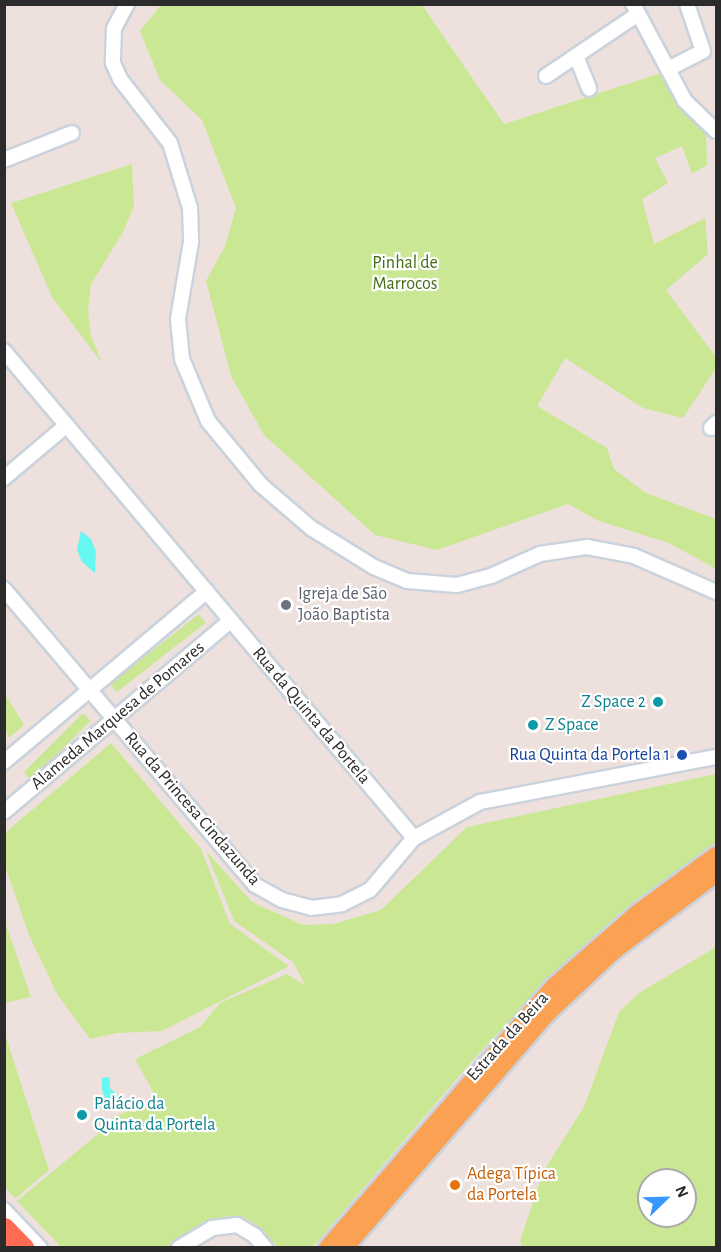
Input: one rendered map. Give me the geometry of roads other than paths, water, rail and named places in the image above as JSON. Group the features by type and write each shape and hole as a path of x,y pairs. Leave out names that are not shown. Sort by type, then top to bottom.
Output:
{"highway":[{"path":"4,1228 22,1248"}],"main road":[{"name":"Estrada da Beira","path":"328,1248 554,987 637,914 717,856"},
{"name":"Estrada da Beira","path":"344,1248 548,1012 613,951 717,873"}],"street":[{"path":"127,4 114,28 113,63 120,79 150,113 170,143 190,208 191,242 178,319 182,359 208,421 261,484 311,528 374,567 407,581 457,585 491,576 540,554 587,547 634,556 717,592"},
{"path":"668,69 703,51 687,4"},
{"path":"546,76 576,56 636,9 685,100 717,131"},
{"path":"576,56 589,89"},
{"path":"4,160 72,133"},
{"name":"Rua da Quinta da Portela","path":"4,351 414,838"},
{"path":"4,478 67,425"},
{"name":"Rua da Princesa Cindazunda","path":"4,589 248,878 282,900 311,908 342,904 370,890 414,838"},
{"name":"Alameda Marquesa de Pomares","path":"4,762 207,591"},
{"name":"Alameda Marquesa de Pomares","path":"4,812 231,620"},
{"path":"414,838 480,802 717,757"},
{"path":"4,1210 40,1248"},
{"path":"179,1248 212,1228 237,1225 255,1236 264,1248"}],"water":[{"path":"81,531 91,539 96,551 95,573 82,562 77,550"},
{"path":"109,1077 110,1088 121,1098 113,1107 108,1105 102,1090 102,1078"}],"place":[{"name":"Igreja de São João Baptista","path":"286,605"},
{"name":"Z Space 2","path":"658,702"},
{"name":"Z Space","path":"533,725"},
{"name":"Rua Quinta da Portela 1","path":"682,755"},
{"name":"Palácio da Quinta da Portela","path":"82,1115"},
{"name":"Adega Típica da Portela","path":"455,1185"}],"park label":[{"name":"Pinhal de Marrocos","path":"405,274"}]}
